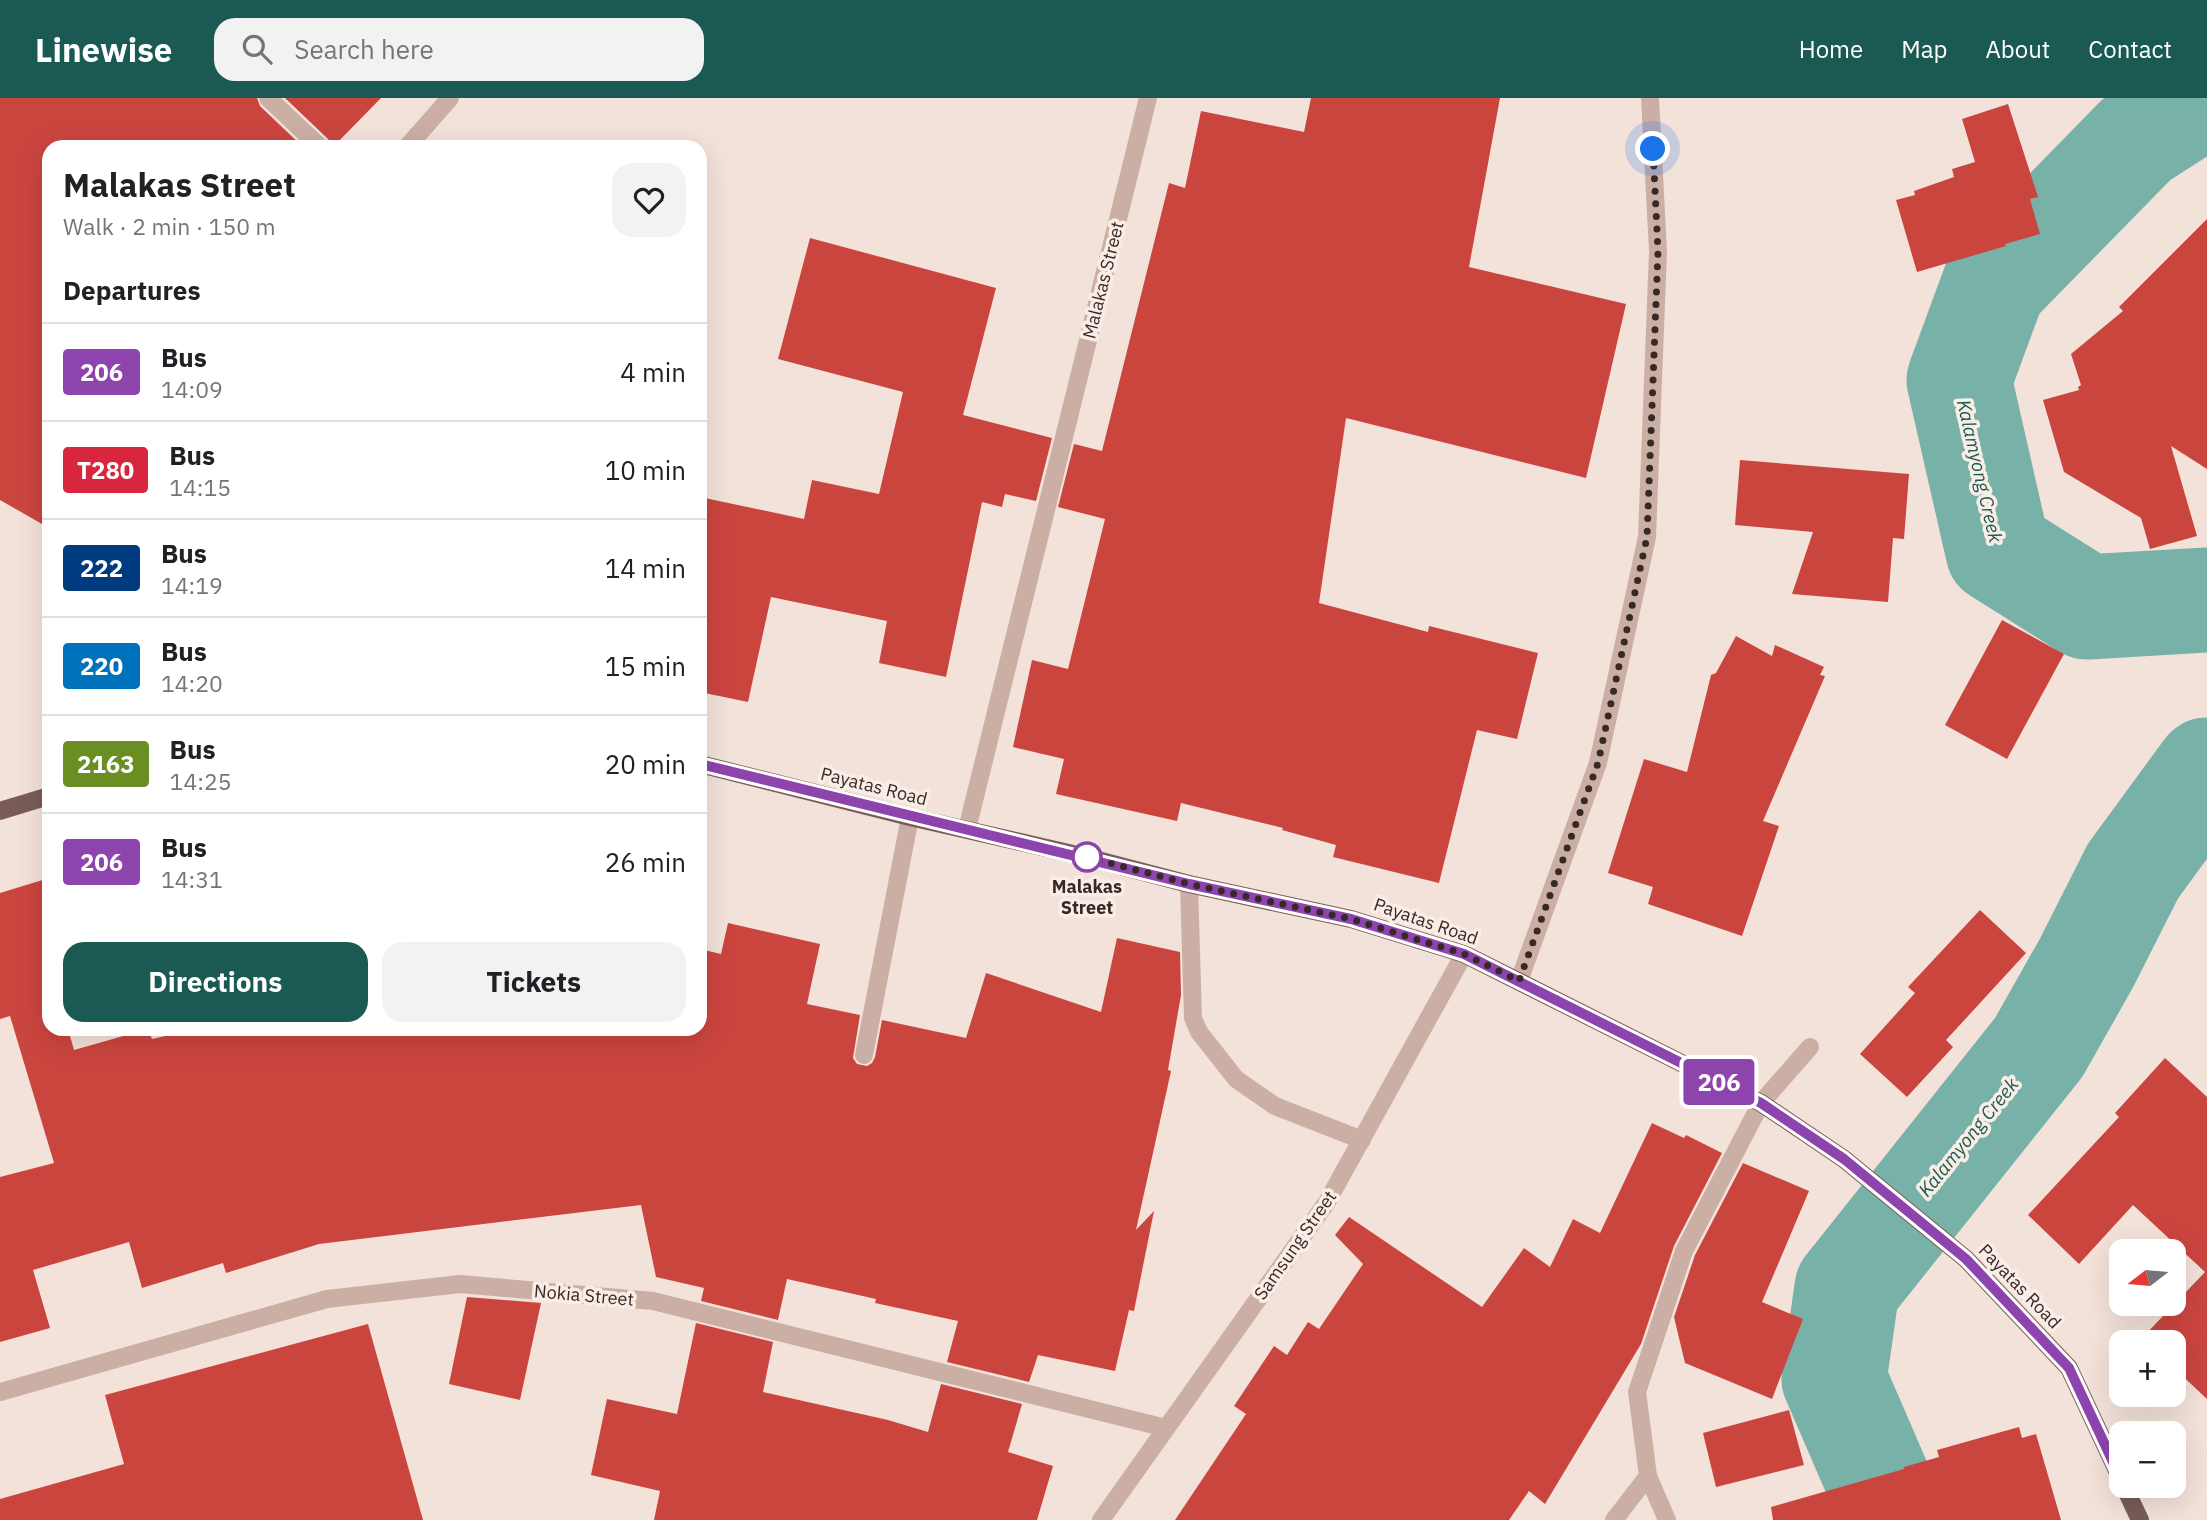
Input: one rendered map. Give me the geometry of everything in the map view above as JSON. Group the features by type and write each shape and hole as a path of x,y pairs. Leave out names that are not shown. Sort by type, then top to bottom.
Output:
{"main road":[{"name":"Payatas Road","path":"707,766 1189,884 1351,919 1464,954 1761,1103 1844,1159 1966,1259 2069,1368 2109,1453"},
{"path":"0,811 42,798"},
{"path":"2130,1498 2140,1520"}],"street":[{"path":"268,98 313,140"},
{"path":"413,140 450,98"},
{"name":"Malakas Street","path":"967,829 1148,98"},
{"path":"1519,981 1598,763 1647,537 1658,251 1650,98"},
{"path":"864,1055 910,817"},
{"path":"1189,884 1193,1018 1199,1032 1236,1079 1275,1106 1362,1140"},
{"name":"Samsung Street","path":"1101,1520 1327,1202 1464,954"},
{"path":"1667,1520 1648,1476 1637,1392 1684,1251 1761,1103 1810,1047"},
{"name":"Nokia Street","path":"0,1391 327,1299 460,1284 653,1301 1166,1428"},
{"path":"1614,1520 1648,1476"}],"building":[{"path":"0,98 257,98 260,106 296,140 42,140 42,524 0,500"},
{"path":"285,98 381,98 340,140 328,139"},
{"path":"1311,98 1500,98 1469,267 1626,304 1586,478 1346,418 1319,603 1428,632 1429,626 1538,653 1517,739 1477,730 1439,883 1333,857 1336,845 1282,830 1283,828 1181,803 1177,821 1056,794 1064,759 1013,747 1032,660 1068,669 1105,519 1058,507 1074,444 1102,451 1169,183 1185,188 1201,111 1304,132"},
{"path":"2008,104 2038,197 2030,199 2040,234 1917,272 1896,200 1915,195 1914,191 1954,177 1952,169 1975,162 1962,119"},
{"path":"2207,219 2207,469 2171,446 2197,536 2150,549 2141,518 2064,472 2043,400 2079,390 2081,385 2071,354 2123,311 2119,307"},
{"path":"810,238 996,288 963,415 1052,438 1036,501 1005,494 1002,507 982,502 946,677 879,663 887,621 771,597 748,702 707,693 707,498 804,519 812,480 879,494 903,392 778,359"},
{"path":"1740,460 1909,474 1904,539 1893,538 1888,602 1792,594 1813,532 1735,525"},
{"path":"2002,620 2064,654 2007,759 1945,725"},
{"path":"1736,636 1772,656 1775,645 1824,667 1820,675 1825,676 1763,821 1779,826 1742,936 1648,904 1653,887 1608,873 1644,759 1687,772 1711,675 1716,673"},
{"path":"42,880 42,1036 70,1036 74,1050 123,1036 151,1036 152,1039 165,1036 707,1036 707,951 721,954 728,923 820,944 807,1004 860,1015 853,1058 857,1064 867,1066 875,1057 882,1020 966,1038 986,973 1101,1012 1117,938 1180,952 1181,995 1168,1070 1171,1071 1136,1230 1154,1211 1134,1311 1129,1310 1115,1371 1038,1355 1029,1382 947,1362 958,1321 875,1303 876,1299 787,1279 778,1320 701,1301 704,1288 656,1277 641,1205 319,1244 226,1273 223,1263 142,1288 129,1242 33,1270 50,1328 0,1342 0,1177 54,1163 10,1016 0,1019 0,893"},
{"path":"1980,910 2026,953 1946,1040 1953,1047 1907,1097 1860,1054 1915,993 1908,987"},
{"path":"2165,1058 2207,1097 2207,1399 2186,1379 2186,1330 2150,1330 2163,1316 2186,1316 2186,1292 2205,1272 2186,1254 2186,1239 2170,1239 2133,1205 2079,1264 2028,1215 2119,1117 2115,1113"},
{"path":"1652,1123 1684,1138 1686,1135 1722,1153 1674,1246 1641,1344 1545,1504 1529,1491 1509,1520 1175,1520 1246,1414 1234,1406 1274,1346 1287,1355 1308,1322 1319,1329 1363,1264 1335,1235 1349,1217 1482,1307 1524,1248 1550,1267 1573,1219 1600,1233"},
{"path":"1743,1163 1809,1191 1762,1302 1803,1319 1772,1399 1685,1363 1674,1317 1695,1255"},
{"path":"467,1297 541,1303 520,1400 449,1384"},
{"path":"696,1323 773,1342 763,1392 888,1420 928,1432 941,1384 1022,1404 1008,1452 1053,1466 1037,1520 654,1520 660,1491 591,1475 607,1399 677,1414"},
{"path":"368,1324 423,1520 0,1520 0,1499 124,1464 105,1395"},
{"path":"1789,1410 1804,1465 1716,1487 1703,1433"},
{"path":"2019,1427 2022,1438 2036,1434 2061,1520 1773,1520 1771,1507 1904,1469 1939,1457 1937,1450"}],"waterway":[{"name":"Kalamyong Creek","path":"2201,98 2137,139 1994,285 1959,380 1998,551 2087,607 2207,600"},
{"name":"Kalamyong Creek","path":"1895,1520 1834,1379 1847,1288 2039,1047 2087,962 2133,871 2207,770"}],"bus line":[{"name":"206","path":"707,766 1189,884 1351,919 1464,954 1761,1103 1844,1159 1966,1259 2069,1368 2109,1453"}],"place":[{"name":"Malakas Street","path":"1087,857"}],"route":[{"path":"1087,857 1189,884 1351,919 1464,954 1519,981 1598,763 1647,537 1658,251 1653,149"}]}
